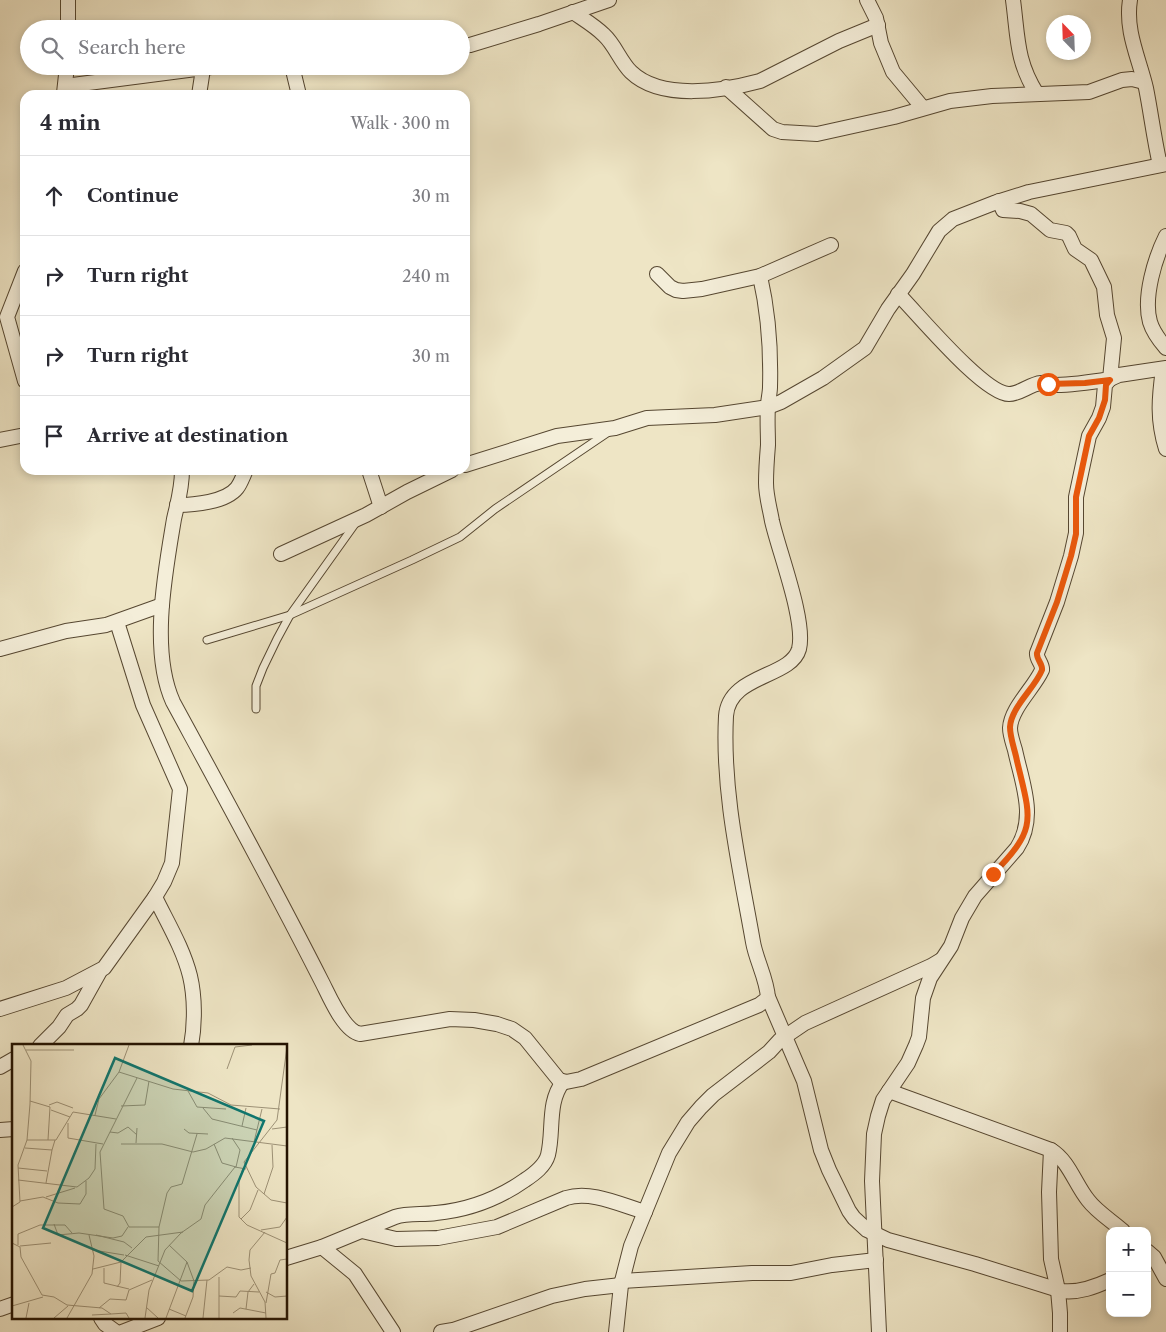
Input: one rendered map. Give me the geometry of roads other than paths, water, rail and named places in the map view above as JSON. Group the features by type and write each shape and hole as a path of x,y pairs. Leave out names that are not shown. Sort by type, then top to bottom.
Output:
{"street":[{"path":"68,0 68,20"},
{"path":"470,45 540,24 607,0"},
{"path":"867,0 873,11 881,43 893,72 923,108"},
{"path":"1013,0 1020,56 1024,72 1037,94"},
{"path":"470,463 557,436 615,428 647,418 715,415 768,407 781,402 823,378 865,348 939,231 956,217 1029,192 1163,164 1144,82 1130,34 1128,11 1130,0"},
{"path":"573,12 604,35 626,66 645,82 672,90 684,91 702,91 760,81 839,41 878,25"},
{"path":"66,75 65,90 164,75"},
{"path":"200,90 202,75"},
{"path":"294,75 298,90"},
{"path":"726,87 770,127 782,132 797,134 827,133 950,101 1092,92 1126,80 1144,82"},
{"path":"999,201 1003,210 1031,214 1050,230 1066,233 1074,250 1091,260 1104,287 1107,315 1114,338 1110,380"},
{"path":"1166,236 1150,284 1148,311 1152,327 1166,348"},
{"path":"657,274 670,287 683,291 702,289 760,276 832,245"},
{"path":"760,276 764,292 770,354 766,486 772,523 796,607 800,628 799,645 796,655 789,662 747,686 732,698 726,714 726,749 729,796 739,867 754,944 768,997 804,1081 821,1150 828,1170 849,1211 861,1226 875,1235 1058,1290 1076,1291 1106,1282"},
{"path":"20,284 7,317 20,363"},
{"path":"898,294 958,360 995,389 1005,394 1014,394 1041,382 1056,385 1110,380"},
{"path":"879,1332 872,1180 874,1134 880,1108 889,1090 908,1063 920,1037 924,992 941,960 951,946 962,918 975,896 1017,848 1027,826 1027,803 1010,726 1015,712 1042,670 1037,653 1057,602 1071,556 1076,534 1076,497 1089,436 1099,418 1105,400 1106,385 1110,380 1119,375 1164,368 1159,398 1159,419 1166,449"},
{"path":"0,440 20,436"},
{"path":"182,475 182,489 177,504 165,574 162,605 163,670 170,695 288,913 333,1004 351,1031 356,1033 365,1034 418,1023 450,1019 474,1020 512,1029 525,1038 556,1077 563,1082"},
{"path":"177,504 196,505 233,492 239,486 244,475"},
{"path":"371,475 381,507"},
{"path":"281,554 358,519 442,475"},
{"path":"0,649 66,631 86,630 117,622 162,605"},
{"path":"0,1009 66,988 101,970 109,963 155,897 164,882 172,862 180,789 143,705 117,622"},
{"path":"155,897 190,975 193,1016 191,1044"},
{"path":"616,1332 622,1283 632,1246 669,1153 688,1122 701,1106 713,1094 763,1056 785,1036 814,1018 941,960"},
{"path":"42,1044 59,1027 67,1015 81,1005 101,970"},
{"path":"288,1257 322,1247 399,1216 447,1212 478,1205 503,1194 528,1178 546,1160 551,1136 553,1102 563,1082 581,1079 758,1005 768,997"},
{"path":"0,1067 12,1060"},
{"path":"889,1090 1051,1150 1059,1155 1087,1199 1118,1227"},
{"path":"1051,1150 1049,1192 1051,1258 1058,1290 1060,1332"},
{"path":"362,1230 396,1239 438,1238 497,1227 576,1195 596,1198 645,1212"},
{"path":"322,1247 355,1274 393,1332"},
{"path":"1154,1255 1166,1279"},
{"path":"441,1332 453,1330 552,1296 585,1289 622,1283 752,1273 791,1273 832,1264 876,1260"},
{"path":"0,1309 12,1305"},
{"path":"102,1320 116,1332"},
{"path":"122,1332 153,1320"}],"lane":[{"path":"207,640 290,615 460,537 496,509 615,428"},
{"path":"256,709 256,686 290,615 358,519"}]}
